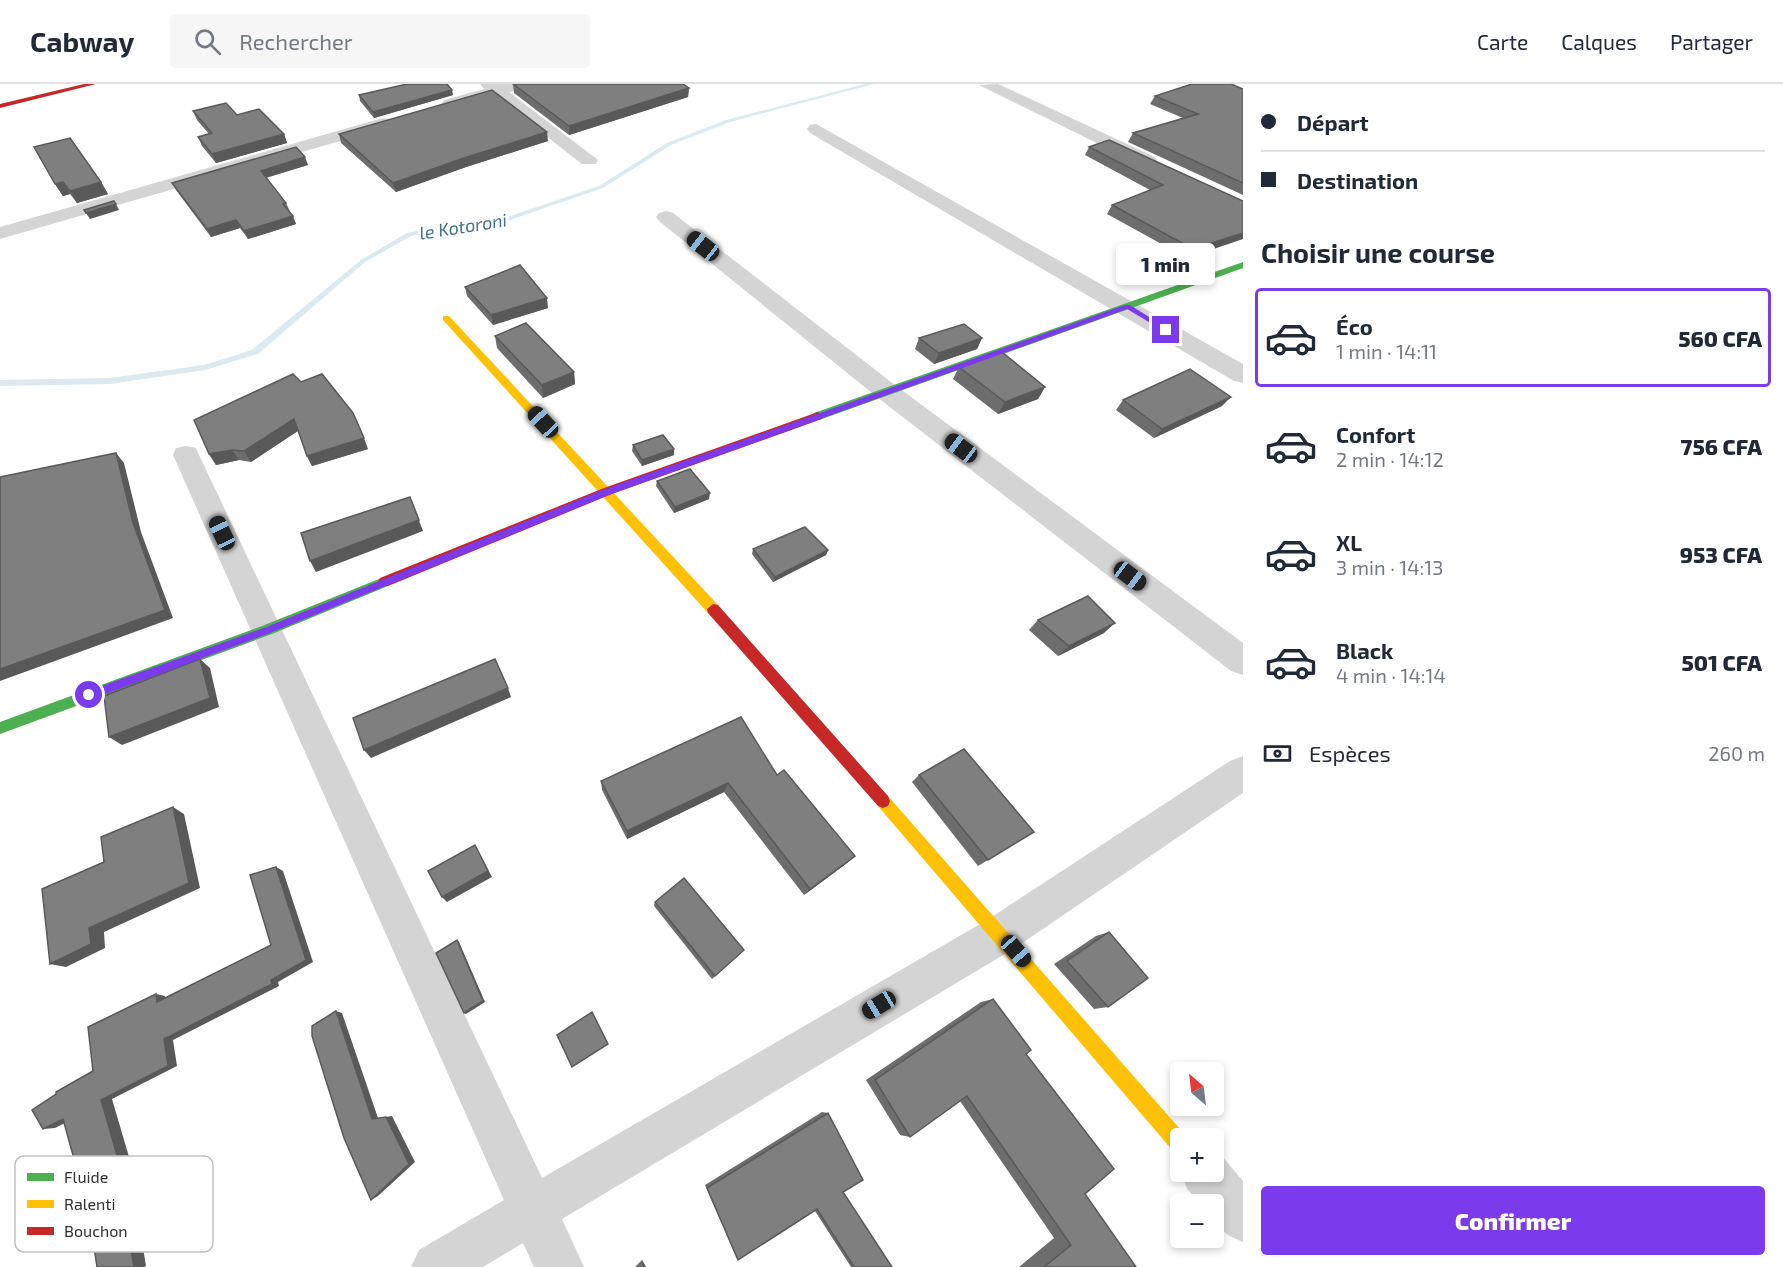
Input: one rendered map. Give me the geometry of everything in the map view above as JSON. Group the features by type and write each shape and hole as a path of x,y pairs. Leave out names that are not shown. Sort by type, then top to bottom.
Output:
{"main road":[{"path":"0,96 53,84"},
{"path":"0,106 93,84"},
{"path":"0,728 267,630 608,491 1243,266"},
{"path":"446,318 608,491 1001,934 1170,1132"}],"street":[{"path":"429,110 492,87 518,84"},
{"path":"987,85 1168,170"},
{"path":"492,87 589,160"},
{"path":"0,233 406,116"},
{"path":"816,129 1243,375"},
{"path":"666,218 886,391 1243,661"},
{"path":"186,455 559,1267"},
{"path":"436,1267 1001,934 1243,773"},
{"path":"1212,1182 1243,1218"}],"building":[{"path":"407,84 447,84 452,90 373,112 359,95"},
{"path":"513,84 683,84 689,88 569,126"},
{"path":"1192,84 1231,84 1243,89 1243,183 1133,133 1198,114 1155,96"},
{"path":"492,90 547,132 393,183 339,134"},
{"path":"226,103 237,115 259,109 284,134 212,154 198,137 212,133 193,111"},
{"path":"70,138 101,182 70,191 63,182 55,184 34,147"},
{"path":"1109,140 1243,201 1243,233 1193,249 1112,205 1163,185 1089,147"},
{"path":"296,147 305,157 261,171 286,203 283,204 293,216 244,231 236,220 207,229 172,183"},
{"path":"114,201 116,204 86,213 84,210"},
{"path":"520,265 547,298 491,315 465,287"},
{"path":"526,323 574,372 542,385 495,336"},
{"path":"964,324 982,338 939,353 919,338"},
{"path":"1002,352 1045,387 1005,402 959,367"},
{"path":"1190,369 1231,397 1162,429 1123,400"},
{"path":"293,374 301,382 322,374 353,413 364,438 307,456 294,419 244,451 232,450 209,454 194,420"},
{"path":"663,435 674,449 642,460 633,445"},
{"path":"116,453 133,523 165,610 0,669 0,477"},
{"path":"690,469 710,493 675,507 657,481"},
{"path":"410,497 419,520 310,561 301,533"},
{"path":"805,527 828,550 775,577 753,549"},
{"path":"1088,596 1115,623 1069,646 1038,620"},
{"path":"200,659 210,698 109,737 104,696"},
{"path":"495,659 508,688 364,750 353,718"},
{"path":"741,717 777,775 784,770 855,856 810,889 728,783 627,831 601,781"},
{"path":"964,749 1034,832 988,860 919,775"},
{"path":"173,807 189,883 89,928 91,944 50,964 42,889 104,862 101,837"},
{"path":"475,845 488,871 442,897 428,871"},
{"path":"276,867 306,960 271,980 272,984 164,1039 168,1066 101,1100 117,1156 73,1156 63,1119 43,1129 32,1110 56,1092 93,1071 88,1027 156,994 157,1002 271,945 250,875"},
{"path":"684,878 744,950 715,976 655,902"},
{"path":"1109,932 1148,978 1108,1007 1067,961"},
{"path":"457,940 483,1001 464,1013 436,953"},
{"path":"993,999 1031,1050 1026,1054 1114,1169 1085,1194 1136,1267 1044,1267 1071,1245 967,1096 910,1137 875,1080"},
{"path":"336,1011 372,1119 386,1117 409,1164 371,1200 344,1138 312,1036 312,1026"},
{"path":"592,1012 608,1044 572,1067 557,1035"},
{"path":"828,1113 863,1180 843,1192 892,1267 854,1267 817,1209 738,1260 707,1188"},
{"path":"95,1252 131,1252 134,1267 97,1267"}],"waterway":[{"name":"le Kotoroni","path":"0,383 110,381 205,367 255,352 363,261 409,234 456,225 508,219 601,187 669,144 728,121 871,84"}],"traffic: fast":[{"path":"818,416 1243,265"},
{"path":"0,728 267,630 384,582"}],"traffic: slow":[{"path":"446,318 713,609"},
{"path":"883,801 1170,1132"}],"traffic: jam":[{"path":"0,106 93,84"},
{"path":"384,582 608,491 818,416"},
{"path":"713,609 883,801"}],"route":[{"path":"89,695 267,630 608,491 1128,307 1166,330"}]}
